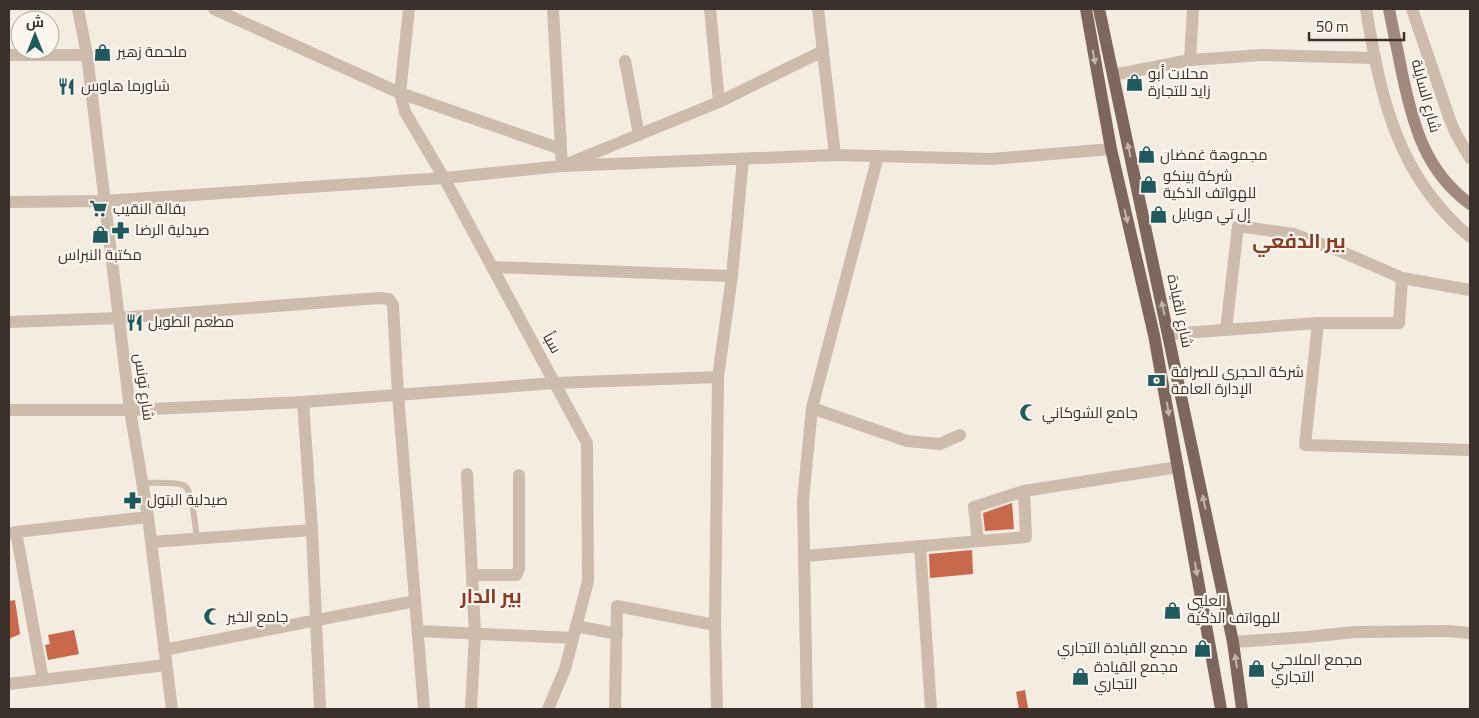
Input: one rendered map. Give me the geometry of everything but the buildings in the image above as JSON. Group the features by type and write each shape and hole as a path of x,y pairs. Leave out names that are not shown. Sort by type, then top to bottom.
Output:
{"main road":[{"name":"شارع القيادة","path":"1086,9 1110,149 1154,335 1222,709"},
{"name":"شارع القيادة","path":"1099,9 1233,642 1242,709"},
{"name":"شارع السايلة","path":"1389,9 1408,104 1418,136 1440,175 1449,186 1470,204"}],"street":[{"name":"شارع تونس","path":"78,9 87,55 130,410 148,517 172,709"},
{"path":"214,9 228,13 400,93 561,149"},
{"name":"سبأ","path":"412,9 400,93 405,112 444,178 587,443 588,581 565,669 548,709"},
{"path":"553,9 562,166"},
{"path":"710,9 719,102"},
{"path":"818,9 835,155"},
{"path":"1190,60 1193,9"},
{"path":"1366,9 1375,58 1390,116 1406,157 1428,193 1451,220 1470,237"},
{"path":"1412,9 1450,120 1463,148 1470,158"},
{"path":"562,166 719,102 823,51"},
{"path":"9,55 87,55"},
{"path":"1113,75 1190,60 1262,55 1375,58"},
{"path":"624,61 638,135"},
{"path":"9,202 104,201 444,178 562,166 835,155 991,159 1110,149"},
{"path":"807,709 803,500 812,408 878,156"},
{"path":"717,709 718,377 732,276 742,159"},
{"path":"1226,330 1238,226 1293,234 1340,251 1402,278 1470,290"},
{"path":"492,267 732,276"},
{"path":"1169,334 1318,323 1399,323 1402,278"},
{"path":"9,322 119,318 380,298 388,299 393,305 398,394 424,709"},
{"path":"1318,323 1305,444 1470,450"},
{"path":"9,410 130,410 303,402 555,383 718,377"},
{"path":"303,402 312,530 320,709"},
{"path":"812,408 907,441 940,444 960,435"},
{"path":"978,541 974,507 1024,491 1178,467"},
{"path":"466,474 475,634 471,709"},
{"path":"472,576 516,575 519,569 519,475"},
{"path":"805,556 1026,537 1024,491"},
{"path":"43,680 13,533 148,517"},
{"path":"151,542 312,530"},
{"path":"920,546 931,709"},
{"path":"164,650 415,602"},
{"path":"615,709 617,606 716,624"},
{"path":"418,631 475,634 575,632 616,634"},
{"path":"1233,642 1355,632 1448,631 1470,633"},
{"path":"9,684 166,665"}],"lane":[{"path":"142,483 178,483 184,485 190,497 197,538"}],"place":[{"name":"ملحمة زهير","path":"103,52"},
{"name":"محلات أبو زايد للتجارة","path":"1134,83"},
{"name":"شاورما هاوس","path":"67,86"},
{"name":"مجموهة غمضان","path":"1146,155"},
{"name":"شركة بينكو للهواتف الذكية","path":"1149,185"},
{"name":"بقالة النقيب","path":"99,209"},
{"name":"إل تي موبايل","path":"1158,214"},
{"name":"صيدلية الرضا","path":"121,230"},
{"name":"مكتبة النبراس","path":"100,234"},
{"name":"مطعم الطويل","path":"134,322"},
{"name":"شركة الحجري للصرافة الإدارة العامة","path":"1157,381"},
{"name":"جامع الشوكاني","path":"1028,413"},
{"name":"صيدلية البتول","path":"133,500"},
{"name":"العليي للهواتف الذكية","path":"1173,610"},
{"name":"جامع الخير","path":"213,617"},
{"name":"مجمع القبادة التجاري","path":"1202,648"},
{"name":"مجمع الملاحي التجاري","path":"1257,669"},
{"name":"مجمع القيادة التجاري","path":"1080,676"}],"district":[{"name":"بير الدفعي","path":"1299,241"},
{"name":"بير الدار","path":"491,596"}]}
